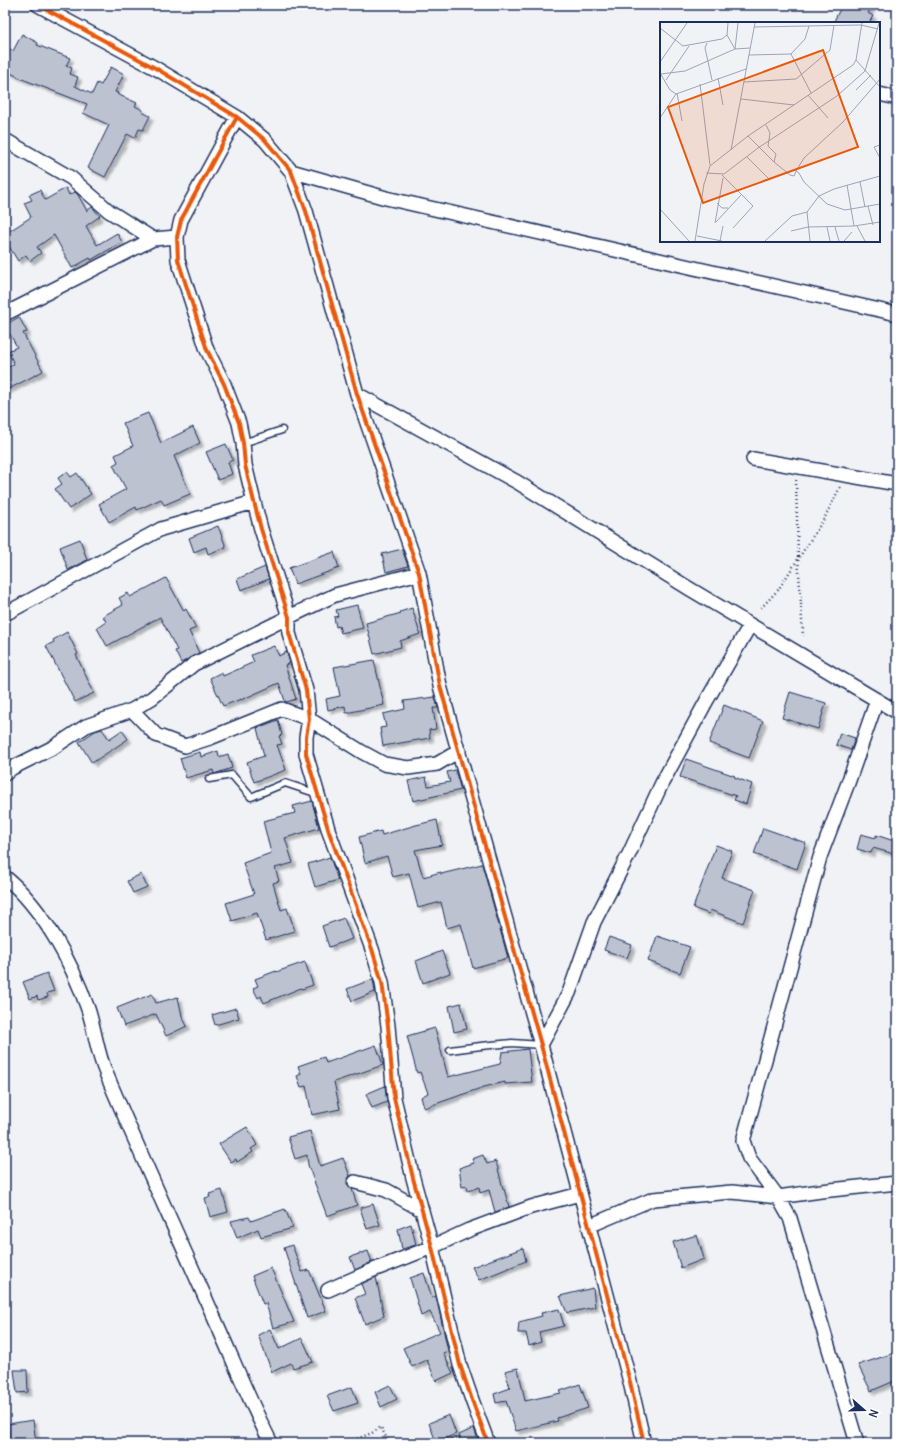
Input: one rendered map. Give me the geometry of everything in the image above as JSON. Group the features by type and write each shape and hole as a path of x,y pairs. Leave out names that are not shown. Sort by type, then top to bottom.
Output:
{"street":[{"path":"38,5 157,69 237,117 265,140 291,171 306,211 357,394 418,573 440,686 541,1045 630,1382 644,1443"},
{"path":"880,94 897,98"},
{"path":"237,117 181,220 177,237 178,260 207,350 224,384 239,423 245,465 254,502 261,529 289,616 289,633 306,690 309,719 306,737 306,754 329,832 372,949 382,982 388,1026 394,1098 460,1365 488,1443"},
{"path":"5,140 71,178 109,211 153,239"},
{"path":"291,171 386,198 897,314"},
{"path":"5,314 153,239 177,237"},
{"path":"357,394 517,482 750,625 897,712"},
{"path":"753,459 897,484"},
{"path":"5,614 161,529 254,502"},
{"path":"5,774 12,768 54,747 86,726 132,710 152,698 194,664 289,616 335,595 418,573"},
{"path":"541,1045 569,993 594,922 629,854 662,783 750,625"},
{"path":"857,1443 790,1218 778,1197 749,1158 743,1140 820,858 877,700"},
{"path":"132,710 156,735 185,746 210,738 282,709 309,719 384,764 408,768 437,764 459,751"},
{"path":"5,877 15,885 49,927 70,966 88,1009 105,1071 250,1401 271,1443"},
{"path":"355,1182 386,1190 422,1210"},
{"path":"589,1226 653,1200 732,1192 778,1197 821,1190 897,1183"},
{"path":"328,1290 483,1225 531,1207 580,1194"}],"lane":[{"path":"243,443 282,430"},
{"path":"209,779 232,775 250,796 285,783 318,794"},
{"path":"450,1050 512,1043 541,1045"}],"path":[{"path":"796,480 798,557 803,636"},
{"path":"761,608 778,590 824,519 842,482"},
{"path":"346,1443 372,1433 381,1427 388,1443"}],"building":[{"path":"842,5 873,5 868,13 873,16 870,22 834,22"},
{"path":"22,34 38,43 37,45 70,58 66,66 72,68 70,74 78,77 75,86 92,94 97,83 101,85 111,67 124,74 115,92 137,103 135,106 150,116 143,130 139,129 135,138 127,134 105,177 88,168 109,125 83,113 87,104 22,79 5,70 5,58 10,49 13,51"},
{"path":"66,188 69,195 75,192 78,195 87,211 92,207 100,216 86,226 97,245 117,233 122,242 91,260 90,258 72,268 54,235 37,247 41,253 30,261 26,255 18,261 5,240 5,234 31,217 24,203 32,200 29,195 40,190 45,200"},
{"path":"19,317 27,332 23,333 43,371 5,391 5,369 14,364 8,351 17,347 5,325"},
{"path":"148,413 161,443 193,427 200,443 174,456 190,494 164,505 161,499 137,510 136,507 109,522 99,504 126,489 113,465 118,462 115,455 133,446 123,423"},
{"path":"226,444 233,460 228,462 232,474 218,480 206,452"},
{"path":"67,472 71,477 77,473 91,494 69,509 55,489 62,484 58,478"},
{"path":"218,526 226,547 208,554 206,547 194,552 189,538"},
{"path":"80,539 87,560 68,570 60,547"},
{"path":"402,549 408,566 386,572 382,554"},
{"path":"334,552 339,568 295,584 289,568"},
{"path":"265,567 269,579 241,590 237,579"},
{"path":"166,578 184,611 186,609 196,628 189,631 199,653 181,663 175,651 177,650 160,617 107,646 97,628 106,622 103,616 123,605 119,598 128,593 130,597"},
{"path":"357,605 363,628 341,633 339,626 336,627 334,617 338,616 336,610"},
{"path":"412,608 420,634 400,641 401,647 374,654 366,623 401,613 400,612"},
{"path":"67,632 94,693 75,702 46,646"},
{"path":"274,646 279,656 286,652 287,653 290,663 285,665 296,699 287,702 285,701 279,683 241,700 223,706 210,678 222,672 223,676 254,662 251,655"},
{"path":"374,660 384,705 346,713 345,706 328,710 326,699 340,696 334,667"},
{"path":"790,692 826,703 818,729 782,718"},
{"path":"435,697 438,708 433,708 436,729 429,730 430,738 383,746 380,728 386,727 383,714 405,709 404,701"},
{"path":"724,705 763,721 749,758 709,743"},
{"path":"278,720 282,735 279,736 282,744 277,745 286,770 254,782 247,762 264,756 257,728"},
{"path":"102,729 109,739 122,730 128,739 92,763 79,742 95,731"},
{"path":"840,733 855,738 851,750 836,745"},
{"path":"218,751 219,757 228,754 232,768 214,774 213,770 186,778 180,758 200,752 201,757"},
{"path":"686,759 735,776 734,777 752,784 746,804 734,800 736,796 680,777"},
{"path":"455,770 461,790 413,801 408,781 426,777 428,786 450,782 447,772"},
{"path":"312,801 319,828 285,838 293,863 275,868 279,881 273,883 281,910 287,908 295,931 266,940 257,913 232,921 226,903 254,894 243,863 271,853 263,821 295,813 293,806"},
{"path":"437,820 442,845 415,850 423,877 482,864 508,958 473,968 461,924 447,928 441,902 418,908 409,873 393,877 387,856 365,863 359,837 381,831 382,835"},
{"path":"763,828 806,843 797,869 754,854"},
{"path":"861,834 876,838 876,835 897,842 894,854 873,848 871,853 857,849"},
{"path":"716,845 732,851 722,878 755,890 743,923 710,910 709,914 693,908"},
{"path":"330,857 338,880 315,887 308,864"},
{"path":"141,874 147,887 133,893 127,881"},
{"path":"344,918 352,939 329,947 322,926"},
{"path":"657,936 690,947 680,973 648,961"},
{"path":"609,937 632,945 627,958 604,950"},
{"path":"442,951 450,973 423,983 416,961"},
{"path":"305,962 313,985 302,989 301,988 264,1003 261,996 258,998 253,988 258,986 255,979"},
{"path":"47,973 54,991 47,993 48,997 38,1000 37,996 30,999 23,982"},
{"path":"373,979 375,992 352,1001 347,989"},
{"path":"152,994 156,1003 178,997 182,1016 187,1026 166,1036 156,1014 124,1026 117,1008"},
{"path":"461,1003 467,1029 454,1032 449,1006"},
{"path":"236,1008 239,1018 215,1025 212,1015"},
{"path":"435,1028 448,1077 500,1064 502,1052 528,1049 532,1082 505,1084 505,1082 484,1087 424,1108 421,1097 428,1093 420,1072 417,1073 407,1036"},
{"path":"376,1045 383,1065 334,1082 340,1109 312,1115 306,1086 301,1087 297,1076 301,1074 298,1066 324,1057 326,1063"},
{"path":"385,1086 387,1102 372,1108 366,1094"},
{"path":"247,1127 257,1145 251,1149 253,1152 237,1162 236,1159 231,1162 219,1144"},
{"path":"310,1131 320,1166 343,1158 350,1176 347,1180 347,1184 352,1189 357,1205 327,1216 308,1165 307,1155 295,1159 288,1137"},
{"path":"483,1155 487,1164 496,1161 509,1207 495,1212 489,1190 480,1193 479,1187 468,1191 467,1186 462,1187 459,1168 474,1163 472,1159"},
{"path":"222,1190 228,1212 210,1217 205,1198 210,1197 209,1194"},
{"path":"373,1204 380,1225 367,1229 360,1208"},
{"path":"285,1209 293,1228 261,1237 258,1229 237,1238 231,1221 249,1217 251,1221"},
{"path":"411,1224 416,1245 402,1249 398,1229"},
{"path":"697,1235 704,1259 681,1268 673,1242"},
{"path":"292,1245 302,1272 309,1270 326,1311 307,1318 284,1248"},
{"path":"523,1248 526,1261 479,1280 472,1267"},
{"path":"368,1251 372,1262 355,1270 350,1257"},
{"path":"271,1268 294,1322 273,1328 266,1303 263,1304 252,1276"},
{"path":"424,1273 432,1298 436,1296 448,1351 443,1353 453,1373 436,1381 427,1360 412,1367 403,1348 440,1332 430,1312 421,1316 410,1278"},
{"path":"376,1277 384,1316 365,1324 355,1298 365,1294 361,1284"},
{"path":"593,1288 595,1307 567,1313 560,1296"},
{"path":"559,1309 564,1326 539,1332 541,1342 529,1346 526,1333 518,1333 519,1322 542,1316 541,1313"},
{"path":"270,1329 279,1349 302,1338 313,1362 293,1368 291,1363 272,1372 258,1335"},
{"path":"897,1352 897,1380 871,1391 858,1365"},
{"path":"518,1368 525,1401 561,1393 560,1391 580,1384 588,1408 557,1418 558,1421 516,1431 506,1401 496,1403 494,1394 510,1388 505,1371"},
{"path":"14,1370 27,1370 28,1392 17,1393"},
{"path":"390,1385 397,1399 381,1407 375,1392"},
{"path":"352,1387 358,1403 334,1411 327,1396"},
{"path":"449,1415 456,1434 436,1442 429,1423"},
{"path":"33,1420 36,1443 10,1443 8,1424"},
{"path":"474,1428 479,1443 461,1443 459,1435"}],"cycle path":[{"path":"38,5 157,69 237,117 265,140 291,171 306,211 357,394 419,573 440,686 541,1045 630,1382 644,1443"},
{"path":"237,117 181,220 177,237 178,260 207,350 224,384 239,423 245,465 254,502 289,617 289,633 306,690 309,719 306,737 306,754 329,832 372,949 382,982 388,1026 394,1098 460,1365 488,1443"}]}
